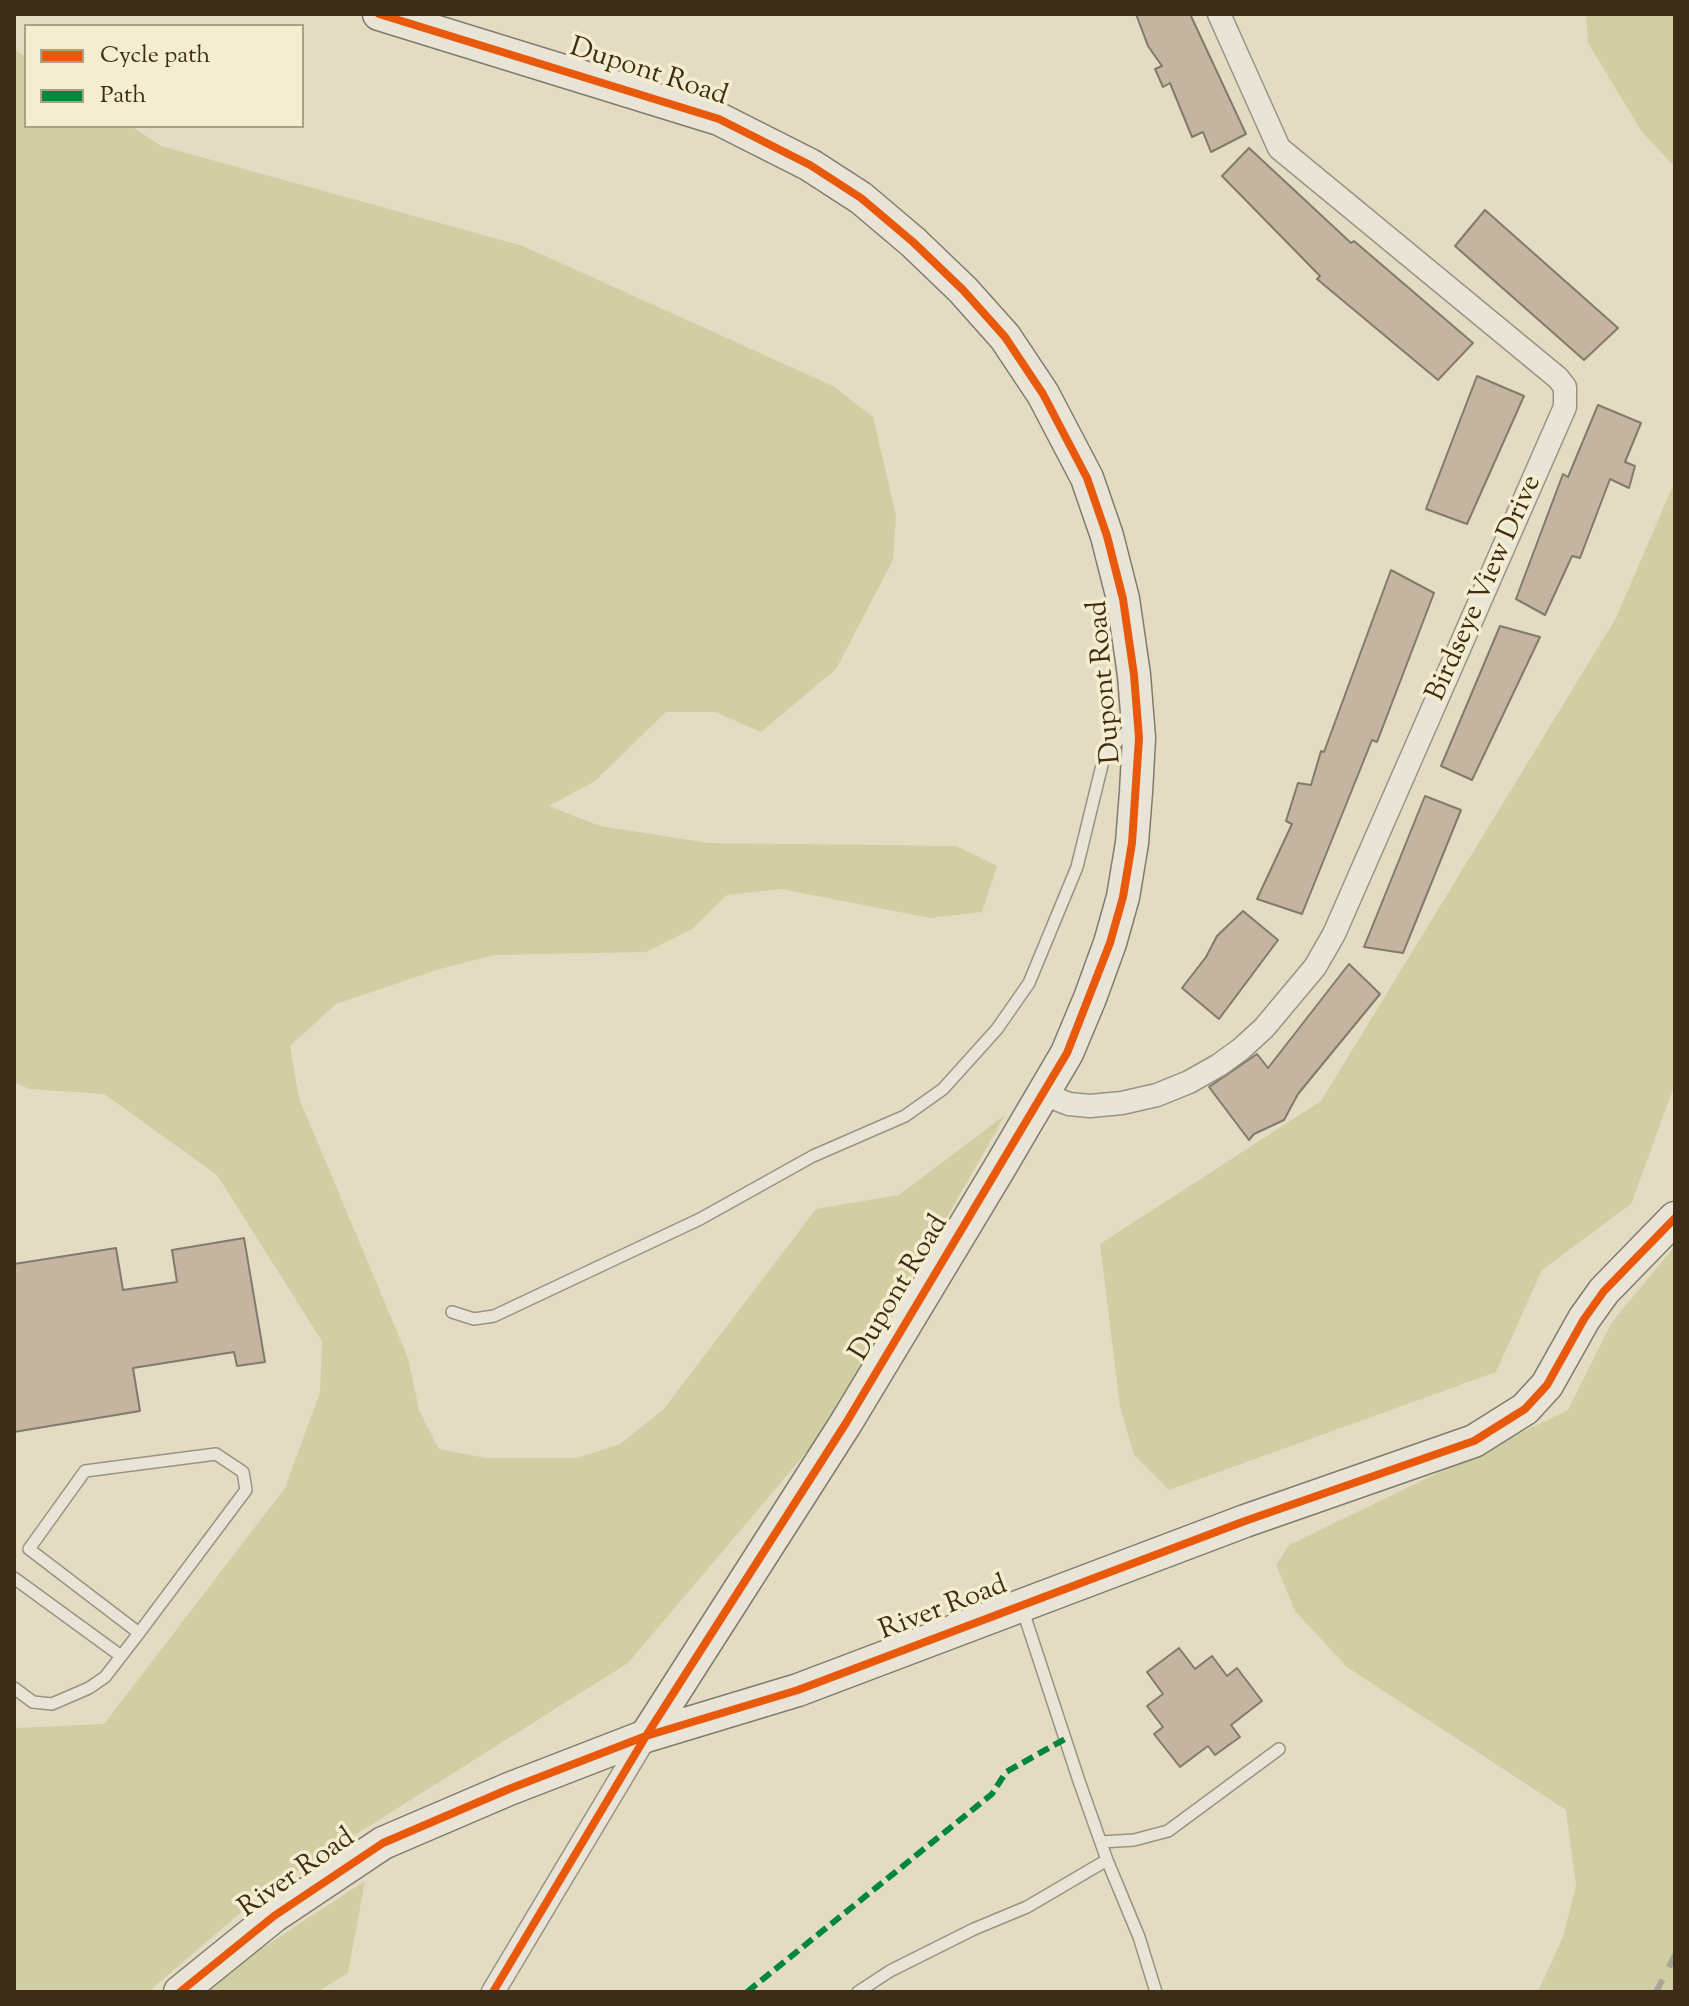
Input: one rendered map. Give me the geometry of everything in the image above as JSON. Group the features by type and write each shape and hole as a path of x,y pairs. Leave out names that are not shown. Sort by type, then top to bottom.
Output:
{"street":[{"name":"Dupont Road","path":"379,14 719,119 810,165 861,198 963,290 1005,337 1043,394 1087,478 1107,536 1123,599 1137,720 1134,818 1123,897 1110,943 1067,1053 846,1423 646,1736"},
{"name":"Birdseye View Drive","path":"1043,1094 1069,1104 1090,1106 1157,1095 1189,1082 1241,1049 1264,1028 1315,967 1334,934 1565,407 1565,387 1558,378 1279,148 1219,14"},
{"name":"River Road","path":"180,1992 274,1916 383,1843 509,1789 646,1736 798,1690 1245,1521 1474,1441 1525,1409 1547,1385 1584,1319 1604,1291 1675,1218"},
{"path":"493,1992 646,1736"}],"lane":[{"path":"452,1312 474,1319 494,1316 700,1219 813,1156 905,1116 943,1089 997,1029 1029,983 1077,867 1104,757 1137,720"},
{"path":"14,1688 33,1702 52,1704 89,1688 105,1677 139,1633 246,1490 243,1472 216,1454 85,1471 29,1549 139,1633"},
{"path":"14,1578 121,1656"},
{"path":"1021,1604 1107,1860 1139,1937 1156,1992"},
{"path":"1101,1842 1134,1840 1168,1831 1279,1749"},
{"path":"858,1992 890,1971 974,1929 1027,1907 1107,1860"}],"shaded area":[{"path":"1586,14 1675,14 1675,167 1642,132 1588,43"},
{"path":"14,49 24,56 24,128 134,128 161,146 523,246 833,386 873,417 896,515 893,560 836,669 761,732 715,712 666,712 595,781 549,806 600,826 709,843 956,846 997,866 982,912 930,918 781,889 727,895 692,929 646,952 494,955 440,969 336,1004 290,1046 299,1098 408,1358 419,1410 439,1449 486,1458 577,1458 620,1444 663,1410 816,1209 899,1195 1005,1115 827,1428 628,1663 266,1891 148,1992 14,1992 14,1728 104,1724 285,1488 320,1392 322,1341 217,1175 104,1094 29,1089 14,1082"},
{"path":"1675,481 1675,1084 1631,1204 1542,1270 1496,1372 1169,1490 1134,1455 1120,1407 1100,1244 1321,1101 1616,618"},
{"path":"1675,1246 1675,1992 1538,1992 1563,1937 1576,1886 1566,1810 1347,1667 1295,1611 1276,1565 1289,1545 1568,1410 1612,1322"},
{"path":"365,1881 348,1973 317,1992 205,1992 227,1971"}],"building":[{"path":"1136,14 1190,14 1246,134 1211,152 1203,132 1192,137 1170,83 1163,87 1155,69 1162,66 1148,46"},
{"path":"1249,148 1351,243 1354,241 1473,343 1438,380 1317,279 1320,276 1222,176"},
{"path":"1485,210 1618,328 1584,360 1455,246"},
{"path":"1477,376 1524,396 1467,524 1426,509"},
{"path":"1598,405 1641,423 1625,462 1635,466 1629,488 1610,479 1580,558 1572,556 1545,615 1516,599 1563,474 1568,477"},
{"path":"1391,570 1434,593 1377,742 1372,740 1302,914 1257,899 1292,824 1286,821 1298,783 1311,785 1321,751 1324,752"},
{"path":"1500,626 1540,637 1472,780 1441,766"},
{"path":"1425,796 1461,810 1403,953 1364,947"},
{"path":"1243,911 1278,940 1219,1019 1182,988 1206,957 1217,936"},
{"path":"1349,964 1380,994 1298,1094 1284,1120 1254,1134 1249,1140 1209,1087 1257,1054 1268,1068"},
{"path":"244,1238 265,1362 237,1366 234,1352 133,1368 140,1411 14,1432 14,1264 116,1248 123,1290 177,1282 172,1250"},
{"path":"1179,1648 1195,1669 1212,1656 1227,1676 1237,1668 1262,1701 1231,1725 1240,1737 1215,1755 1208,1746 1180,1767 1154,1734 1163,1727 1147,1706 1163,1694 1147,1672"}],"railway":[{"path":"1656,1992 1675,1955"}],"marked path":[{"path":"747,1992 992,1794 1006,1772 1065,1739"}],"cycle path":[{"path":"379,14 719,119 810,165 861,198 913,242 963,290 1005,337 1043,394 1087,478 1107,536 1123,599 1139,738 1132,843 1123,897 1110,943 1067,1053 846,1423 646,1736 493,1992"},
{"path":"180,1992 274,1916 383,1843 509,1789 646,1736 798,1690 1245,1521 1474,1441 1525,1409 1547,1385 1584,1319 1604,1291 1675,1218"}]}
